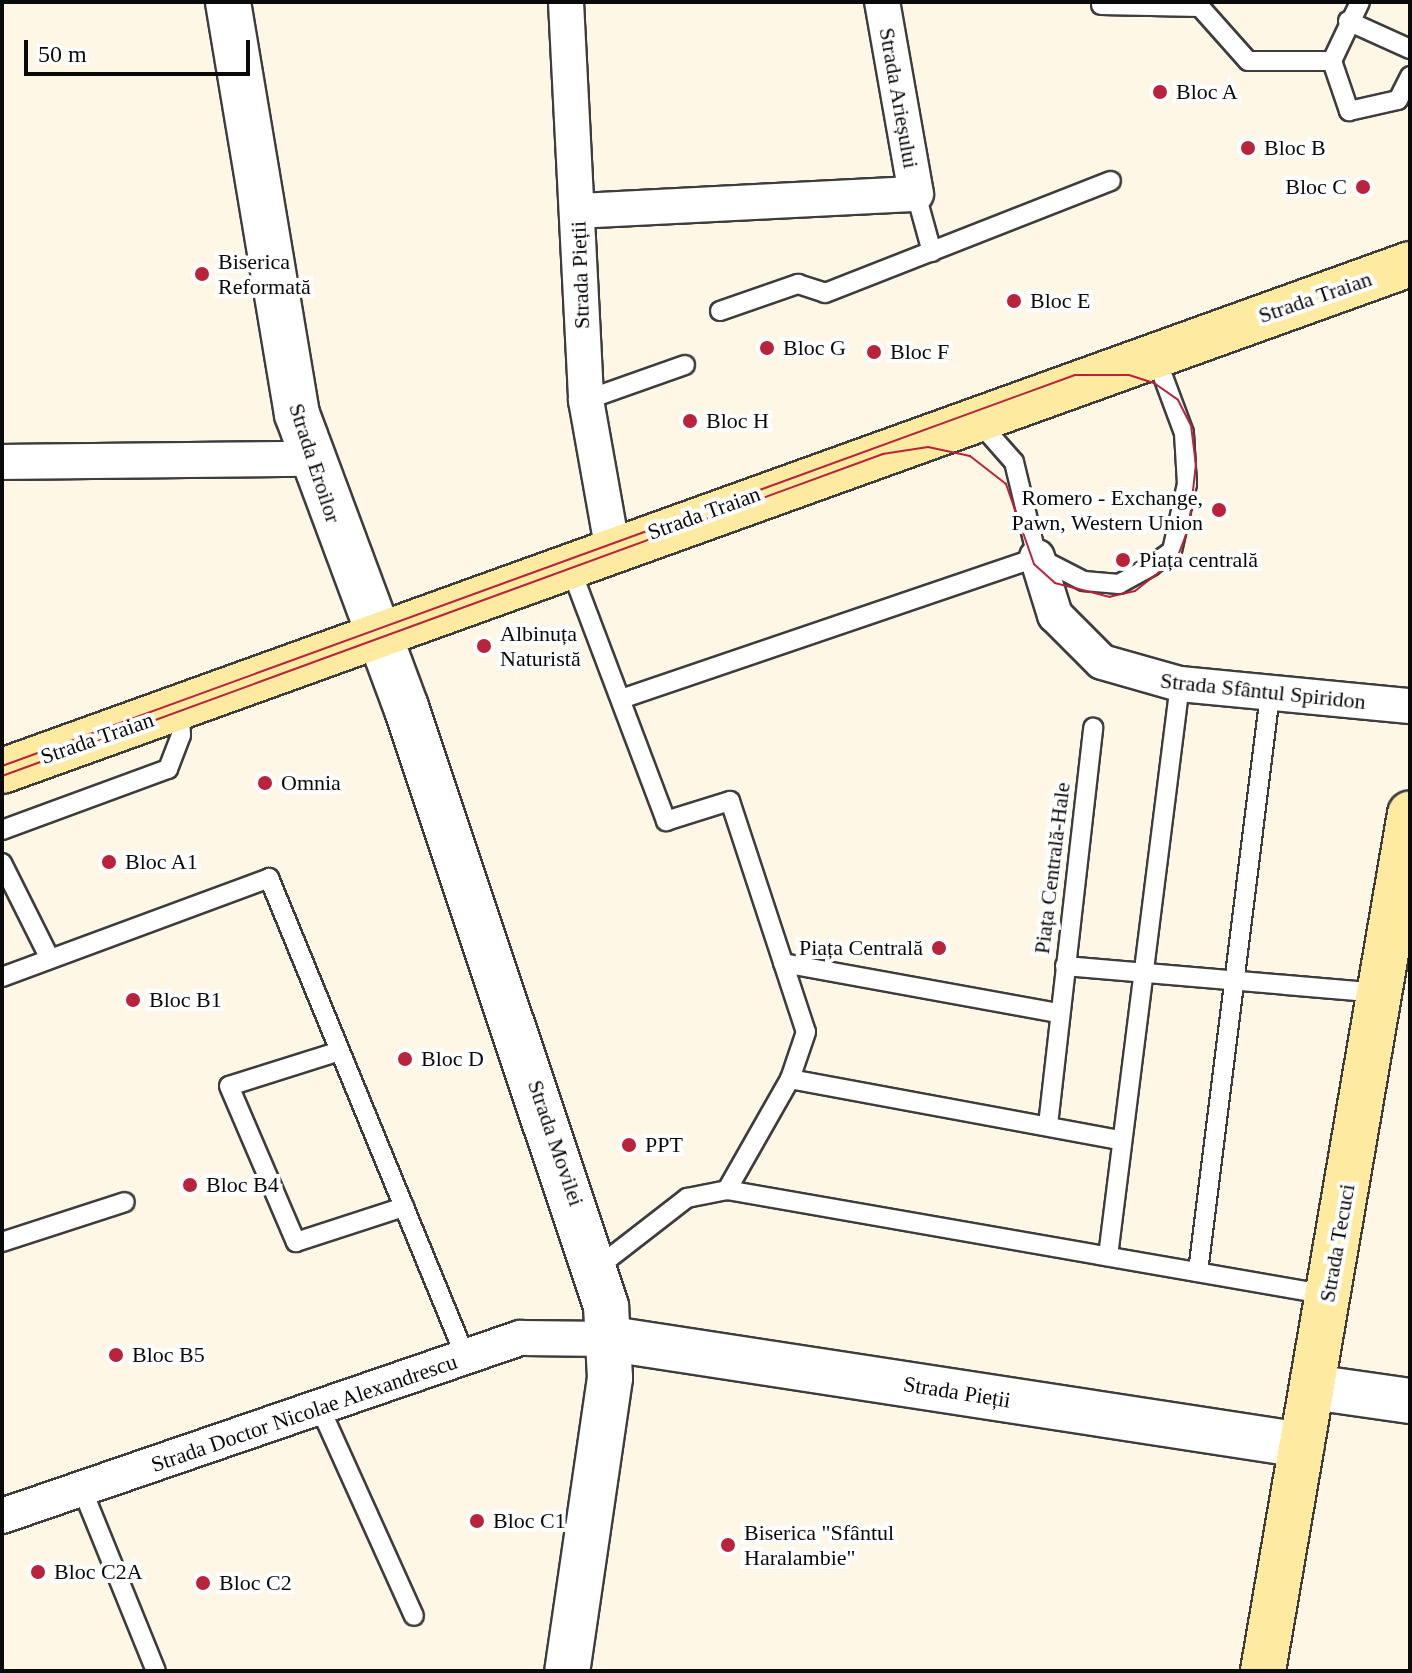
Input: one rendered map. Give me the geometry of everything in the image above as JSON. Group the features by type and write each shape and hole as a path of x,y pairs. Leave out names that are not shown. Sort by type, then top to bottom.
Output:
{"main road":[{"name":"Strada Traian","path":"2,771 179,709 612,546 1410,264"},
{"name":"Strada Tecuci","path":"1263,1671 1410,814"}],"street":[{"name":"Strada Eroilor","path":"228,2 297,414 380,632"},
{"name":"Strada Pieții","path":"566,2 586,400 612,546"},
{"name":"Strada Arieșului","path":"882,2 916,194"},
{"path":"577,211 916,194"},
{"path":"2,462 314,459"},
{"name":"Strada Sfântul Spiridon","path":"1037,557 1049,602 1072,637 1102,662 1180,684 1410,706"},
{"name":"Strada Movilei","path":"380,632 598,1267 611,1339 567,1671"},
{"name":"Strada Doctor Nicolae Alexandrescu","path":"2,1516 466,1358 543,1335 611,1339"},
{"name":"Strada Pieții","path":"611,1339 1302,1445"},
{"path":"1312,1387 1410,1401"}],"lane":[{"path":"1360,2 1348,21 1332,61 1349,111 1398,100 1410,76"},
{"path":"1101,5 1200,7 1248,61 1332,61"},
{"path":"1348,21 1410,49"},
{"path":"720,311 798,284 825,293 1111,181"},
{"path":"916,194 932,252"},
{"path":"621,699 1037,557 1084,581 1119,584 1172,551 1187,484 1184,433 1154,352"},
{"path":"586,400 685,365"},
{"path":"974,417 1014,462 1037,557"},
{"path":"568,562 666,821 730,801 806,1032 790,1079 727,1190"},
{"path":"1108,1256 1120,1140 1180,684"},
{"path":"1198,1272 1240,978 1270,695"},
{"path":"2,830 168,769 181,735 179,709"},
{"name":"Piața Centrală-Hale","path":"1048,1125 1093,728"},
{"path":"2,863 50,959"},
{"path":"2,977 269,878 466,1358"},
{"path":"783,963 1059,1013"},
{"path":"1065,966 1142,976 1240,978 1380,993"},
{"path":"340,1051 229,1086 296,1242 404,1207"},
{"path":"790,1079 1120,1140"},
{"path":"598,1267 687,1198 727,1190 1328,1295"},
{"path":"2,1242 125,1202"},
{"path":"320,1408 414,1616"},
{"path":"82,1489 156,1671"}],"tram line":[{"path":"2,766 1075,375 1129,375 1154,383 1178,400 1191,425 1196,463 1189,527 1177,558 1135,591 1110,597 1055,583 1034,564 1006,484 970,456 928,447 883,454 2,776"}],"place":[{"name":"Bloc A","path":"1160,92"},
{"name":"Bloc B","path":"1248,148"},
{"name":"Bloc C","path":"1363,187"},
{"name":"Biserica Reformată","path":"202,274"},
{"name":"Bloc E","path":"1014,301"},
{"name":"Bloc G","path":"767,348"},
{"name":"Bloc F","path":"874,352"},
{"name":"Bloc H","path":"690,421"},
{"name":"Romero - Exchange, Pawn, Western Union","path":"1219,510"},
{"name":"Piața centrală","path":"1123,560"},
{"name":"Albinuța Naturistă","path":"484,646"},
{"name":"Omnia","path":"265,783"},
{"name":"Bloc A1","path":"109,862"},
{"name":"Piața Centrală","path":"939,948"},
{"name":"Bloc B1","path":"133,1000"},
{"name":"Bloc D","path":"405,1059"},
{"name":"PPT","path":"629,1145"},
{"name":"Bloc B4","path":"190,1185"},
{"name":"Bloc B5","path":"116,1355"},
{"name":"Bloc C1","path":"477,1521"},
{"name":"Biserica \"Sfântul Haralambie\"","path":"728,1545"},
{"name":"Bloc C2A","path":"38,1572"},
{"name":"Bloc C2","path":"203,1583"}]}
